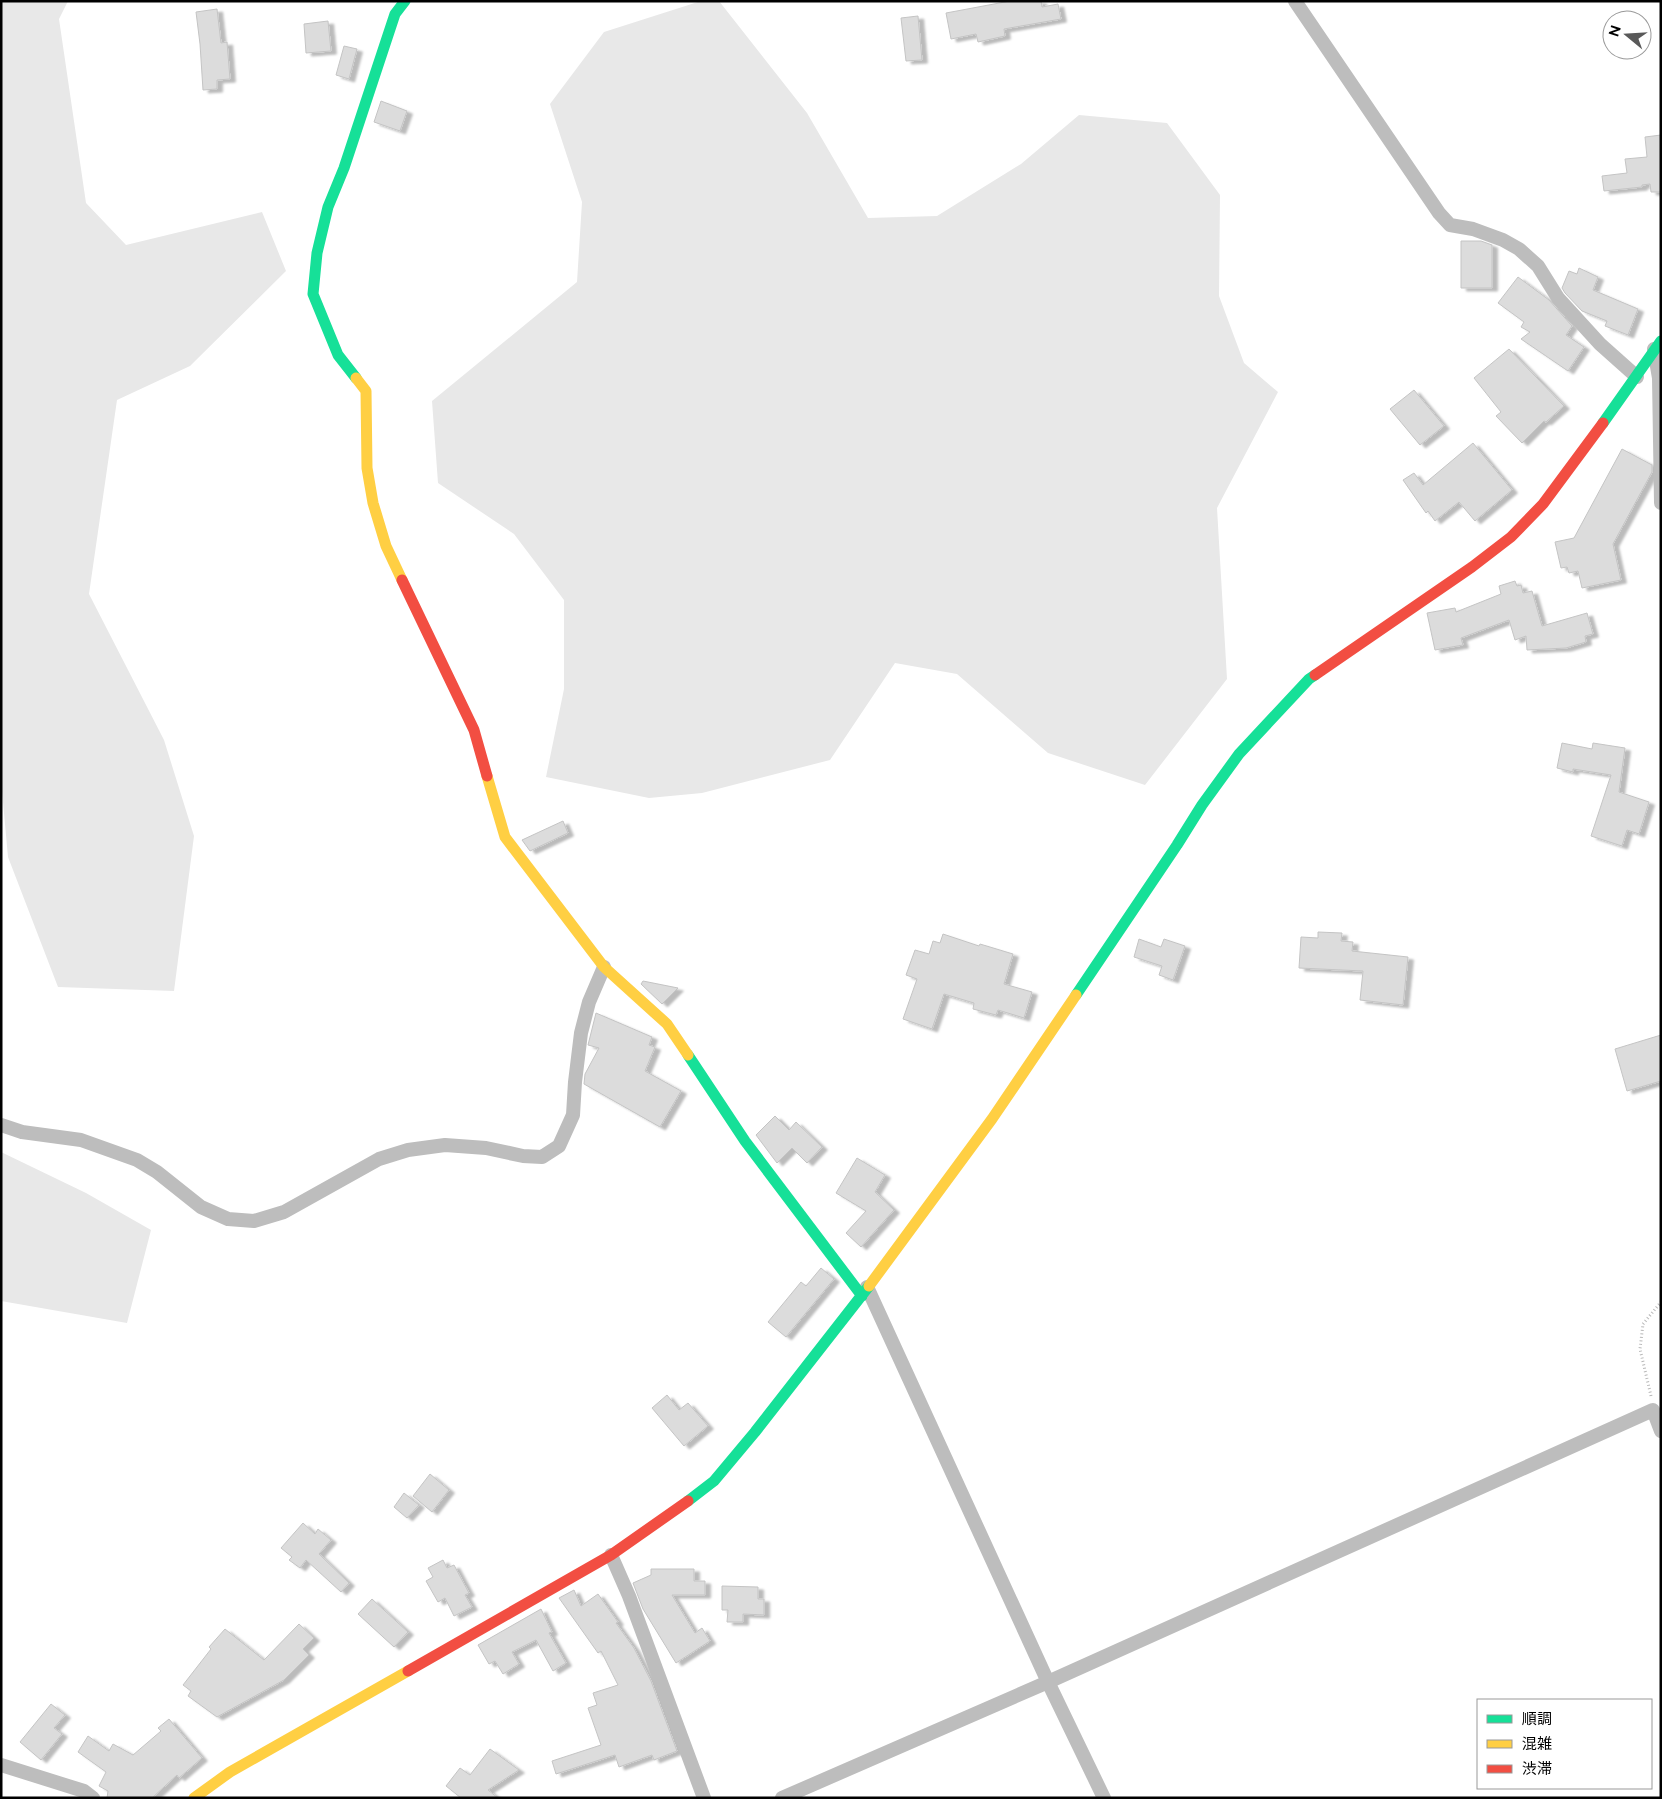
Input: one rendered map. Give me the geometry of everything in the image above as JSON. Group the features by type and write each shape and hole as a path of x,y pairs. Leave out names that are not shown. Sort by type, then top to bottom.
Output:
{"street":[{"path":"405,1 395,14 344,168 328,206 317,253 313,294 338,356 366,392 367,468 373,503 386,546 474,730 505,837 604,967 667,1024 745,1140 864,1291 1104,1798"},
{"path":"1295,1 1439,213 1450,225 1473,229 1519,249 1538,266 1558,298 1600,344 1637,377"},
{"path":"194,1798 230,1772 611,1555 661,1521 714,1481 864,1291 992,1119 1177,846 1202,805 1239,754 1309,680 1472,567 1511,537 1543,504 1637,377 1658,345"},
{"path":"1658,345 1661,503"},
{"path":"1,1125 22,1132 82,1140 137,1160 157,1172 201,1207 228,1219 254,1221 284,1212 379,1159 408,1150 446,1145 486,1148 523,1156 542,1157 559,1146 573,1115 581,1033 589,1002 604,967"},
{"path":"782,1798 1048,1682 1653,1410 1661,1431"},
{"path":"611,1555 629,1596 704,1798"},
{"path":"1,1764 84,1791 93,1798"}],"path":[{"path":"1653,1410 1640,1349 1643,1324 1661,1302"}],"shaded area":[{"path":"1,1 68,1 59,19 86,203 126,245 262,212 286,271 190,366 117,400 89,594 164,740 194,836 174,991 58,987 8,857 1,780"},
{"path":"701,1 719,1 807,113 868,218 937,216 1021,164 1079,115 1167,123 1220,195 1219,296 1244,363 1278,392 1217,508 1227,679 1145,785 1048,753 957,674 895,663 830,760 702,793 649,798 546,777 564,689 564,600 514,534 438,483 432,401 577,282 582,202 550,104 604,32"},
{"path":"1,1152 86,1193 151,1230 127,1323 1,1301"}],"building":[{"path":"1010,1 1041,1 1042,7 1058,4 1061,19 1004,29 1005,36 978,42 976,34 951,39 946,13"},
{"path":"217,9 221,43 227,42 230,79 217,80 217,89 203,90 196,12"},
{"path":"918,16 922,60 906,61 901,18"},
{"path":"328,21 331,51 306,53 304,24"},
{"path":"344,46 357,49 349,79 336,75"},
{"path":"381,101 407,111 400,131 374,122"},
{"path":"1661,135 1661,192 1651,192 1650,184 1642,185 1642,187 1604,191 1602,176 1627,173 1625,159 1647,157 1645,137"},
{"path":"1461,241 1481,241 1492,245 1492,288 1461,288"},
{"path":"1579,268 1598,277 1593,290 1638,309 1628,335 1605,326 1607,321 1582,311 1565,293 1562,288 1569,271 1577,274"},
{"path":"1518,277 1549,300 1572,326 1566,335 1584,347 1568,371 1521,339 1530,332 1521,327 1524,322 1498,303"},
{"path":"1509,349 1564,406 1546,422 1544,421 1522,443 1496,416 1501,412 1474,378"},
{"path":"1414,390 1444,426 1420,445 1390,409"},
{"path":"1473,443 1512,490 1475,521 1459,502 1435,521 1428,511 1426,513 1403,480 1414,473 1423,485"},
{"path":"1622,449 1652,465 1652,472 1613,544 1621,580 1582,588 1578,571 1569,573 1567,567 1561,568 1555,542 1574,538"},
{"path":"1515,581 1517,586 1521,585 1523,593 1532,591 1542,626 1587,613 1593,634 1585,636 1586,642 1566,648 1527,650 1526,636 1515,640 1509,620 1461,638 1463,645 1435,650 1427,613 1455,608 1456,612 1501,594 1499,586"},
{"path":"1562,743 1592,749 1593,743 1625,748 1619,792 1649,802 1639,834 1627,830 1622,846 1591,836 1611,775 1573,769 1573,772 1557,768"},
{"path":"563,821 568,833 530,851 522,840"},
{"path":"1318,932 1342,933 1341,941 1353,942 1352,951 1408,957 1403,1005 1360,1000 1363,971 1299,968 1301,937 1318,938"},
{"path":"943,934 979,946 980,944 1013,954 1004,984 1032,992 1024,1018 998,1010 996,1015 973,1009 974,1003 944,994 932,1029 903,1019 917,979 906,975 915,950 929,954 933,941 940,943"},
{"path":"1139,939 1161,947 1164,939 1185,946 1173,980 1159,975 1162,966 1134,957"},
{"path":"643,981 678,988 662,1004 641,984"},
{"path":"596,1013 652,1037 649,1045 655,1047 645,1071 681,1091 660,1127 584,1084 585,1074 599,1048 588,1045"},
{"path":"1661,1035 1661,1081 1627,1091 1615,1049"},
{"path":"775,1116 789,1130 796,1122 822,1147 807,1163 792,1148 777,1163 756,1135"},
{"path":"857,1158 885,1175 875,1192 894,1210 861,1247 846,1233 866,1211 836,1193"},
{"path":"821,1268 834,1279 786,1337 768,1322 801,1282 806,1286"},
{"path":"667,1395 679,1410 688,1403 708,1426 684,1446 652,1408"},
{"path":"430,1474 449,1490 432,1512 413,1496"},
{"path":"404,1493 419,1505 407,1518 394,1507"},
{"path":"303,1523 315,1534 318,1529 331,1540 319,1554 349,1583 341,1592 306,1560 300,1568 289,1560 292,1557 281,1548"},
{"path":"443,1560 447,1568 454,1565 469,1593 465,1595 472,1607 454,1616 445,1598 438,1602 426,1581 433,1577 428,1568"},
{"path":"651,1569 694,1569 694,1581 705,1581 705,1595 672,1595 695,1633 702,1628 710,1641 676,1663 643,1609 633,1583 651,1575"},
{"path":"722,1586 758,1587 758,1599 764,1599 764,1615 743,1614 743,1622 727,1622 728,1610 722,1610"},
{"path":"574,1590 581,1606 598,1594 618,1622 616,1623 634,1648 651,1681 677,1751 654,1760 652,1755 619,1767 615,1755 556,1774 552,1761 601,1745 588,1708 597,1705 593,1693 618,1685 601,1651 598,1653 559,1598"},
{"path":"372,1599 408,1632 394,1647 358,1614"},
{"path":"541,1609 552,1632 549,1633 566,1663 553,1671 536,1640 512,1652 519,1664 503,1674 495,1661 489,1664 478,1645"},
{"path":"299,1624 314,1638 303,1649 309,1655 284,1680 217,1717 188,1696 191,1691 183,1685 211,1649 209,1647 225,1629 264,1660"},
{"path":"51,1704 65,1715 54,1728 62,1734 41,1760 20,1742"},
{"path":"169,1719 202,1758 179,1778 177,1775 152,1798 107,1798 108,1791 99,1786 106,1772 78,1752 88,1736 109,1751 113,1744 133,1755 161,1731 158,1728"},
{"path":"490,1749 519,1770 488,1790 498,1798 461,1798 446,1786 460,1768 470,1775"}],"traffic: fast":[{"path":"356,378 338,355 313,294 317,253 328,207 344,168 395,14 405,1"},
{"path":"1603,423 1661,341"},
{"path":"1076,995 1202,805 1239,754 1309,679 1315,675"},
{"path":"688,1055 745,1141 862,1296"},
{"path":"688,1501 714,1481 755,1432 869,1286"}],"traffic: slow":[{"path":"356,378 366,391 367,468 373,503 386,546 402,580"},
{"path":"487,776 505,837 604,967 667,1024 688,1055"},
{"path":"869,1286 992,1119 1076,995"},
{"path":"194,1798 230,1772 408,1671"}],"traffic: jam":[{"path":"1315,675 1472,567 1511,537 1543,504 1603,423"},
{"path":"402,580 474,730 487,776"},
{"path":"408,1671 611,1555 688,1501"}]}
